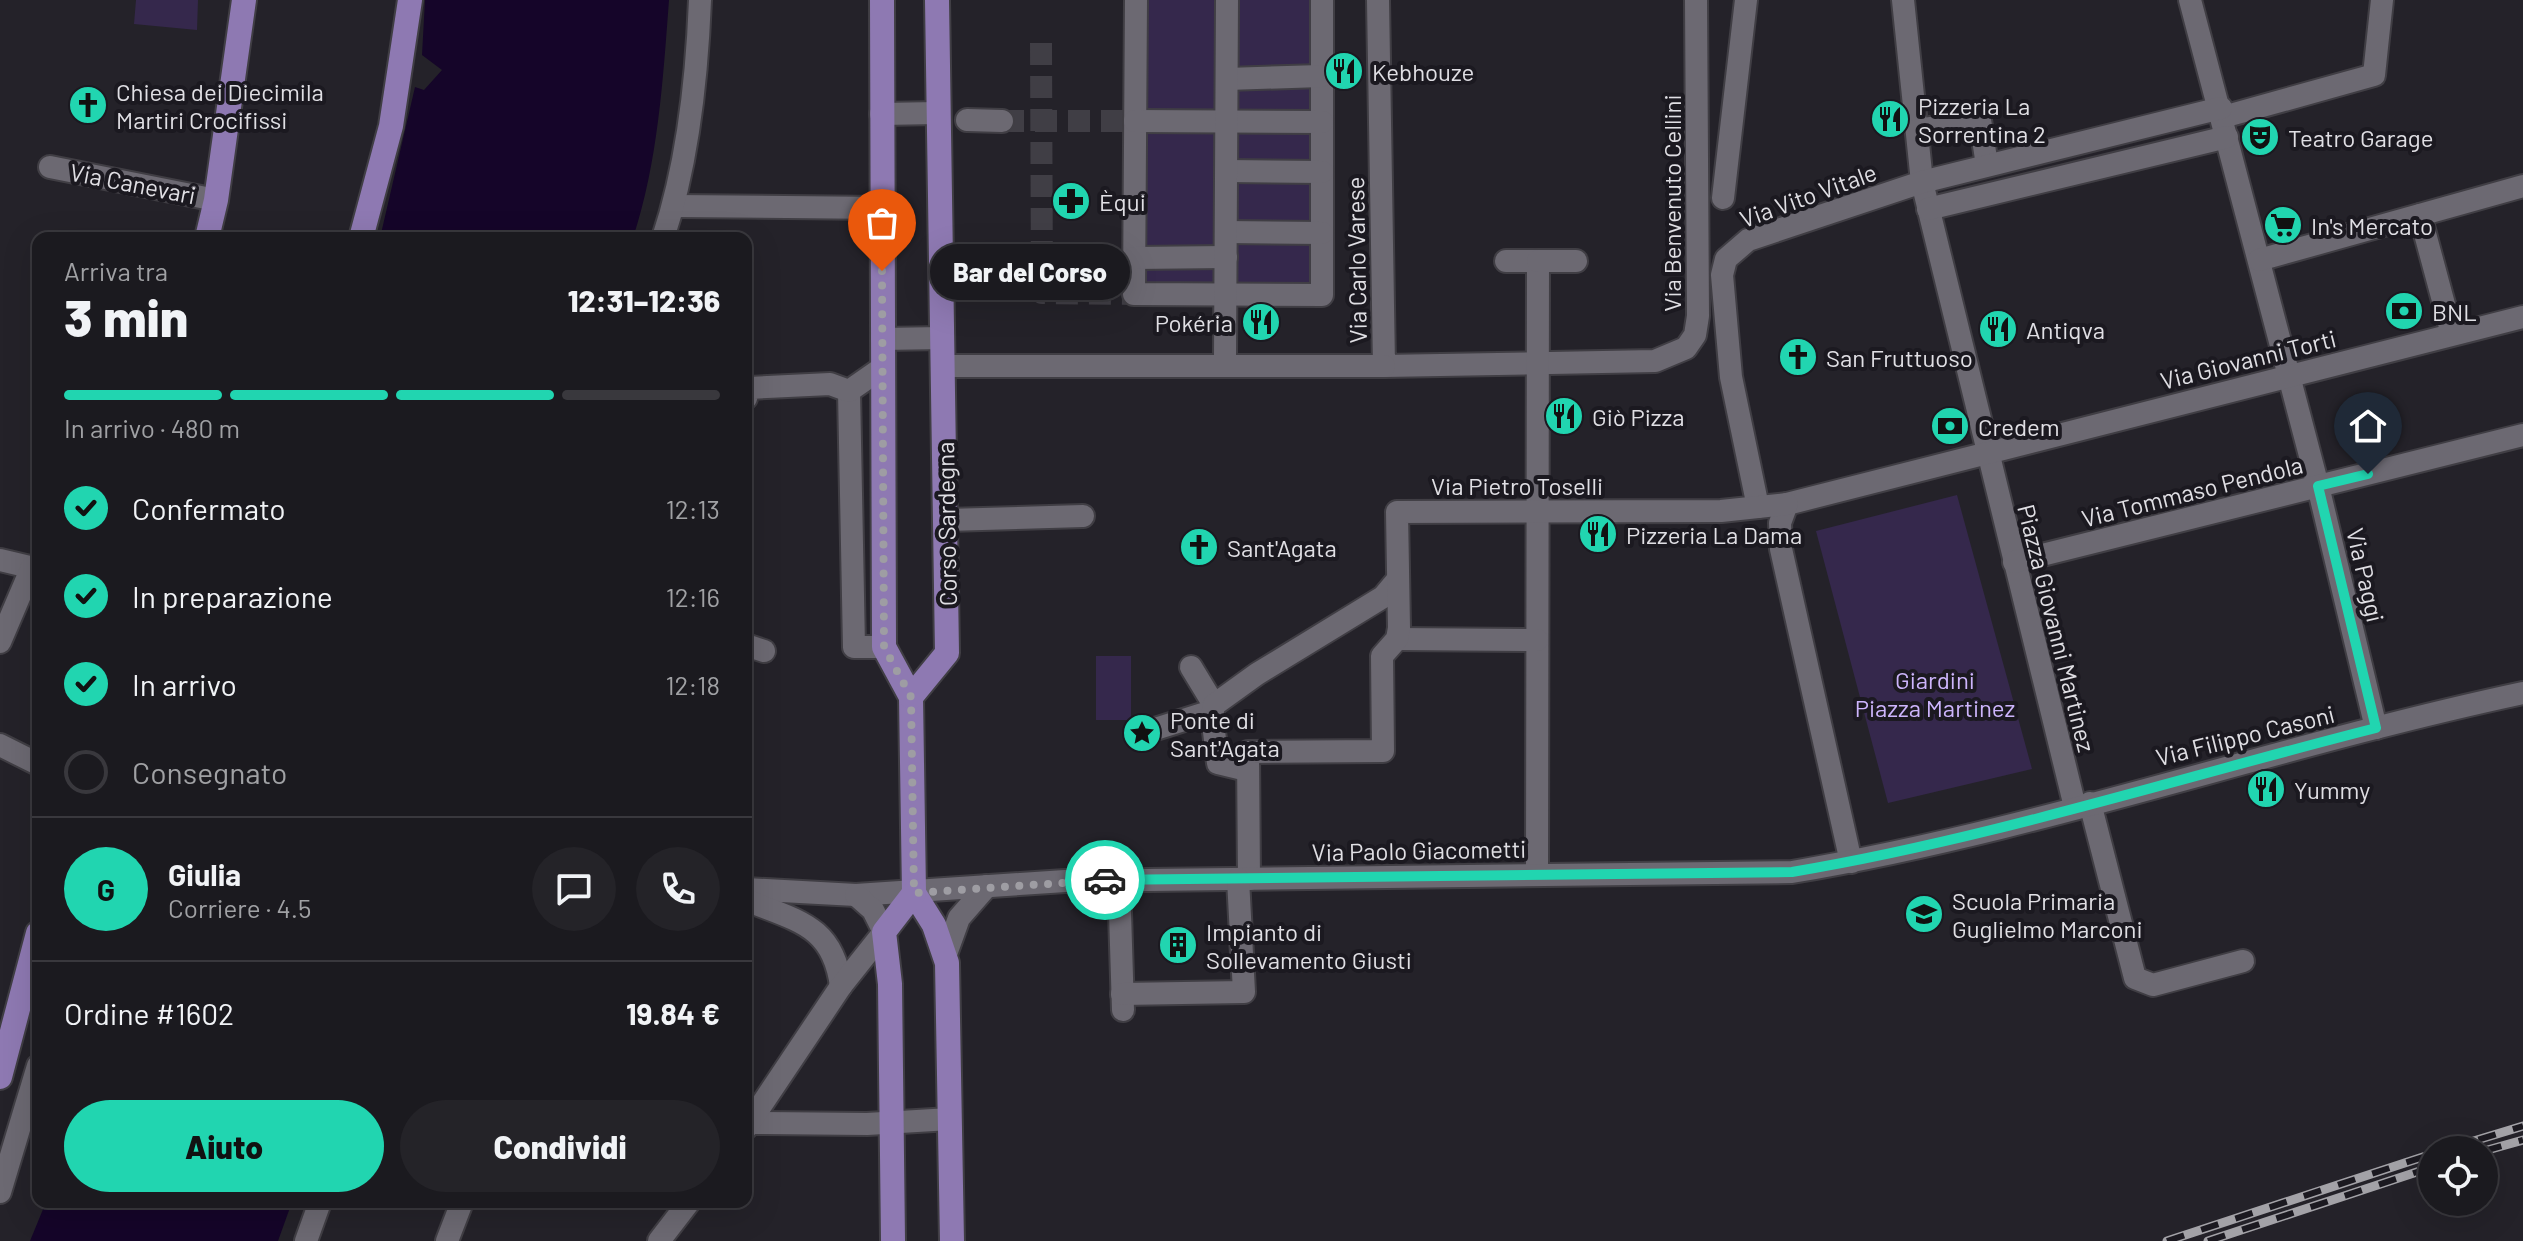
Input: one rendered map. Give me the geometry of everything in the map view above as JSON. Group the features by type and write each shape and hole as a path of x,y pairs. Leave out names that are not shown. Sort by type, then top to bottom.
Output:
{"main road":[{"path":"363,232 391,126 410,0"},
{"path":"882,0 884,647 911,697 914,893 934,925 946,954 952,1241"},
{"name":"Corso Sardegna","path":"911,697 947,653 937,0"},
{"name":"Via Canevari","path":"208,232 245,5"},
{"path":"893,1241 890,984 884,932 914,893"},
{"path":"0,1077 4,1043 32,952"}],"street":[{"path":"665,232 674,206 698,49 700,0"},
{"path":"1136,0 1134,294 1322,295 1322,0"},
{"path":"1225,357 1227,0"},
{"name":"Via Carlo Varese","path":"1378,0 1384,366 1538,364"},
{"name":"Via Benvenuto Cellini","path":"1538,364 1655,361 1686,348 1695,335 1698,316 1696,0"},
{"path":"1723,198 1746,0"},
{"name":"Piazza Giovanni Martinez","path":"1903,0 1922,182 1928,209 2014,562 2082,805 2135,978 2153,985 2243,961"},
{"name":"Via Paggi","path":"2190,0 2318,486 2376,728"},
{"path":"1928,209 2374,75 2382,0"},
{"path":"1227,79 1321,76"},
{"path":"881,114 938,113"},
{"path":"967,120 1002,121"},
{"path":"1917,130 1980,120 1987,165"},
{"path":"1135,121 1322,122"},
{"path":"1922,182 1987,165 2223,121"},
{"name":"Via Canevari","path":"50,167 216,200"},
{"path":"1227,171 1322,172"},
{"name":"Via Vito Vitale","path":"1758,507 1731,377 1722,275 1726,259 1748,240 1922,182"},
{"path":"2259,260 2523,186"},
{"path":"674,206 882,208"},
{"path":"2420,215 2452,334"},
{"path":"1226,232 1322,233"},
{"path":"1134,258 1226,257"},
{"path":"1506,261 1576,261"},
{"path":"1537,874 1538,261"},
{"name":"Via Giovanni Torti","path":"1987,454 2523,317"},
{"path":"882,339 943,338"},
{"path":"943,366 1384,366"},
{"path":"849,391 882,368"},
{"path":"752,388 830,384 849,391"},
{"path":"849,391 854,647 884,647"},
{"name":"Via Tommaso Pendola","path":"2014,562 2523,435"},
{"path":"1987,454 1787,504 1780,523 1781,549 1851,862 2082,805"},
{"name":"Via Pietro Toselli","path":"1397,639 1397,512 1721,511 1787,504"},
{"path":"947,520 1083,516"},
{"path":"0,560 32,567"},
{"path":"0,642 32,574"},
{"path":"1149,731 1213,708 1257,674 1383,597 1398,579"},
{"path":"1119,880 1123,1002 1244,992 1243,879 1248,752 1383,751 1382,656 1397,639 1537,640"},
{"path":"1191,667 1213,708 1218,763 1247,770"},
{"name":"Via Filippo Casoni","path":"2082,805 2523,693"},
{"path":"0,745 32,761"},
{"name":"Via Paolo Giacometti","path":"752,889 856,895 1119,880 1792,872 1851,862"},
{"path":"946,954 959,918 987,886"},
{"path":"752,1120 841,986 884,932 873,910 856,895"},
{"path":"752,903 821,934 836,959 841,986"},
{"path":"0,1192 32,1086"},
{"path":"752,1126 950,1119"},
{"path":"306,1241 318,1208"},
{"path":"447,1241 460,1208"},
{"path":"659,1241 684,1208"}],"green space":[{"path":"136,0 198,0 197,30 134,24"},
{"path":"1143,0 1313,0 1315,290 1141,287"},
{"name":"Giardini Piazza Martinez","path":"1957,495 2032,769 1888,803 1816,531"},
{"path":"1096,656 1131,656 1131,720 1096,720"}],"shaded area":[{"path":"425,0 669,0 654,150 635,232 381,232 415,87 424,90 442,70 422,55"},
{"path":"44,1208 290,1208 278,1241 30,1241"}],"tunnel":[{"path":"1041,43 1042,293 1134,294"},
{"path":"1002,121 1135,121"}],"railway":[{"path":"2490,1136 2523,1126"},
{"path":"2498,1147 2523,1140"},
{"path":"2167,1241 2418,1159"},
{"path":"2208,1241 2418,1172"}],"way so far":[{"path":"882,271 884,647 911,697 914,893 1105,880"}],"place":[{"name":"Kebhouze","path":"1344,71"},
{"name":"Chiesa dei Diecimila Martiri Crocifissi","path":"88,105"},
{"name":"Pizzeria La Sorrentina 2","path":"1890,119"},
{"name":"Teatro Garage","path":"2260,137"},
{"name":"Èqui","path":"1071,201"},
{"name":"In's Mercato","path":"2283,225"},
{"name":"Bar del Corso","path":"882,271"},
{"name":"BNL","path":"2404,311"},
{"name":"Pokéria","path":"1261,322"},
{"name":"Antiqva","path":"1998,329"},
{"name":"San Fruttuoso","path":"1798,357"},
{"name":"Giò Pizza","path":"1564,416"},
{"name":"Credem","path":"1950,426"},
{"name":"Pizzeria La Dama","path":"1598,534"},
{"name":"Sant'Agata","path":"1199,547"},
{"name":"Ponte di Sant'Agata","path":"1142,733"},
{"name":"Yummy","path":"2266,789"},
{"name":"Scuola Primaria Guglielmo Marconi","path":"1924,914"},
{"name":"Impianto di Sollevamento Giusti","path":"1178,945"}],"route":[{"path":"1105,880 1792,872 1851,862 2014,823 2376,728 2318,486 2368,474"}]}
